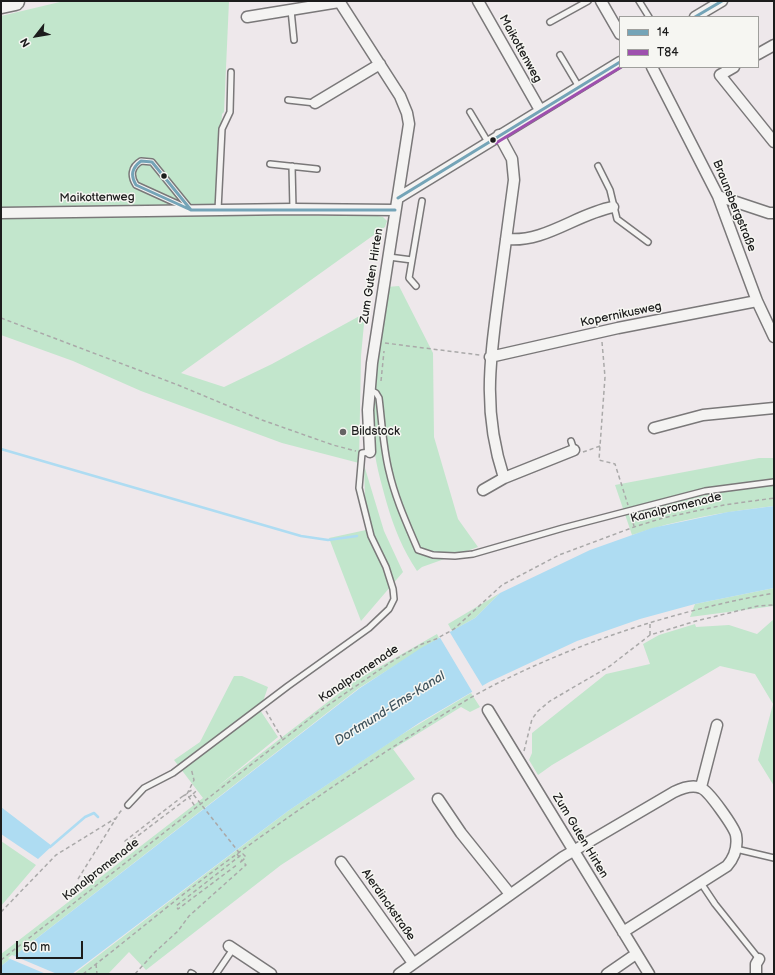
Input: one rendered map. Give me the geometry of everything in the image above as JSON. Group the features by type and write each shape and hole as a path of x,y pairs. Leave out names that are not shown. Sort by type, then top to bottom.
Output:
{"highway":[{"path":"1,4 15,1"}],"street":[{"name":"Zum Guten Hirten","path":"247,17 339,1 400,96 408,119 398,198 369,389 366,452"},
{"name":"Maikottenweg","path":"478,1 540,110"},
{"path":"601,1 619,32"},
{"path":"697,16 722,1"},
{"path":"759,53 774,45"},
{"path":"398,198 619,63"},
{"path":"315,103 380,64"},
{"name":"Braunsbergstraße","path":"653,68 718,196 757,301 774,337"},
{"path":"732,68 720,74 735,95 774,142"},
{"path":"500,135 508,150 514,168 490,356 489,406 490,421 497,458 504,478"},
{"path":"718,196 768,213 774,213"},
{"path":"506,239 518,240 540,235 598,211 613,207"},
{"name":"Maikottenweg","path":"1,213 293,209 395,210"},
{"name":"Kopernikusweg","path":"490,356 600,332 757,301"},
{"path":"654,428 703,415 774,408"},
{"path":"483,490 504,478 572,446"},
{"name":"Zum Guten Hirten","path":"488,710 649,974"},
{"path":"701,788 717,725"},
{"path":"400,974 413,963 573,850 684,787 701,788 712,796 736,834 736,849 733,859 727,866 623,932"},
{"path":"438,799 461,833 510,894"},
{"name":"Alerdinckstraße","path":"342,862 413,963"},
{"path":"231,948 272,974"},
{"path":"607,974 636,954"},
{"path":"756,974 756,964 759,959"}],"lane":[{"path":"550,22 588,1"},
{"path":"640,1 648,16"},
{"path":"291,10 294,40"},
{"path":"560,55 579,87"},
{"path":"218,210 222,130 230,112 231,72"},
{"path":"288,100 315,103"},
{"path":"470,112 488,142"},
{"path":"141,161 152,162 191,210 136,185 132,175 134,167 141,161"},
{"path":"270,164 317,168"},
{"path":"292,166 293,209"},
{"path":"598,166 610,190 614,214 620,223 648,242"},
{"path":"416,286 409,278 422,201"},
{"path":"389,257 412,260"},
{"path":"369,389 376,393 379,398 384,448 389,472 402,514 418,550 433,555 455,556 472,554 705,491 774,482"},
{"path":"128,805 144,788 173,773 369,628 389,609 394,599 393,589 386,566 371,536 359,488 366,452"},
{"path":"736,849 774,858"},
{"path":"701,883 715,904 759,959"},
{"path":"216,974 231,948"}],"path":[{"path":"1,318 262,420 333,445 366,452"},
{"path":"600,332 605,378 599,460 615,464 634,526"},
{"path":"375,342 490,356"},
{"path":"379,398 384,351"},
{"path":"572,446 582,452 600,446"},
{"name":"Kanalpromenade","path":"1,960 362,680 422,644 454,629 502,585 559,555 634,526 663,518 724,505 774,498"},
{"path":"83,974 237,854 375,758 498,683 552,658 618,632 689,612 774,593"},
{"path":"518,758 526,748 532,719 538,711 550,701 610,666 650,635 696,621 758,606 774,605"},
{"path":"650,623 650,635"},
{"path":"263,705 283,740"},
{"path":"187,794 194,780 188,762"},
{"path":"194,788 196,791 193,794 127,844 125,841 194,788"},
{"path":"187,794 196,808"},
{"path":"193,794 241,855 244,854 246,857 178,909 176,906 241,855"},
{"path":"78,879 120,812 128,805"},
{"path":"1,912 56,855 116,818"},
{"path":"135,974 155,952 178,931 185,921 246,865 237,854"},
{"path":"96,964 97,974"}],"green space":[{"path":"64,1 229,1 224,112 222,114 216,215 378,216 383,217 387,221 385,227 181,373 224,387 272,364 365,313 361,356 359,463 282,443 141,391 73,361 1,335 1,16"},
{"path":"399,286 433,353 434,437 458,519 478,547 422,567 417,571 403,547 390,513 378,470 373,436 375,380 387,287"},
{"path":"759,458 774,458 774,506 684,520 632,535 615,485"},
{"path":"364,465 384,531 403,572 361,621 329,538 366,530"},
{"path":"774,588 774,606 690,617 695,604"},
{"path":"500,593 475,618 452,631 448,624"},
{"path":"774,619 774,786 758,760 773,704 755,674 720,666 552,765 538,775 529,760 532,753 532,733 606,674 650,664 643,644 659,635 695,624 696,627 729,625 757,634"},
{"path":"437,634 439,638 359,688 1,966 1,954 203,798 174,760 200,742 234,676 242,676 268,687 260,710 278,737 216,788 355,681"},
{"path":"471,693 480,707 470,712 461,707 393,749 415,779 281,865 146,970 129,952 108,974 74,974 288,811 399,736"},
{"path":"1,841 36,865 1,906"}],"water":[{"name":"Dortmund-Ems-Kanal","path":"774,506 774,588 695,604 640,619 577,641 489,682 419,723 288,811 72,974 1,974 1,966 360,688 421,648 475,618 500,593 590,550 652,528 728,512"},
{"path":"1,807 52,846 38,859 1,834"}],"pier":[{"path":"449,631 483,687 473,693 439,636"},
{"path":"12,955 57,974 46,974 8,958"}],"waterway":[{"path":"1,449 301,536 328,540 357,536"},
{"path":"50,847 85,817 94,813 98,817"}],"transit line":[{"name":"14","path":"697,16 722,1"},
{"name":"14","path":"398,198 619,63"},
{"name":"T84","path":"496,143 619,68"},
{"name":"14","path":"141,161 152,162 191,210 136,185 133,178 133,172 141,161"},
{"name":"14","path":"191,210 395,210"}],"place":[{"name":"Bildstock","path":"343,432"}]}
